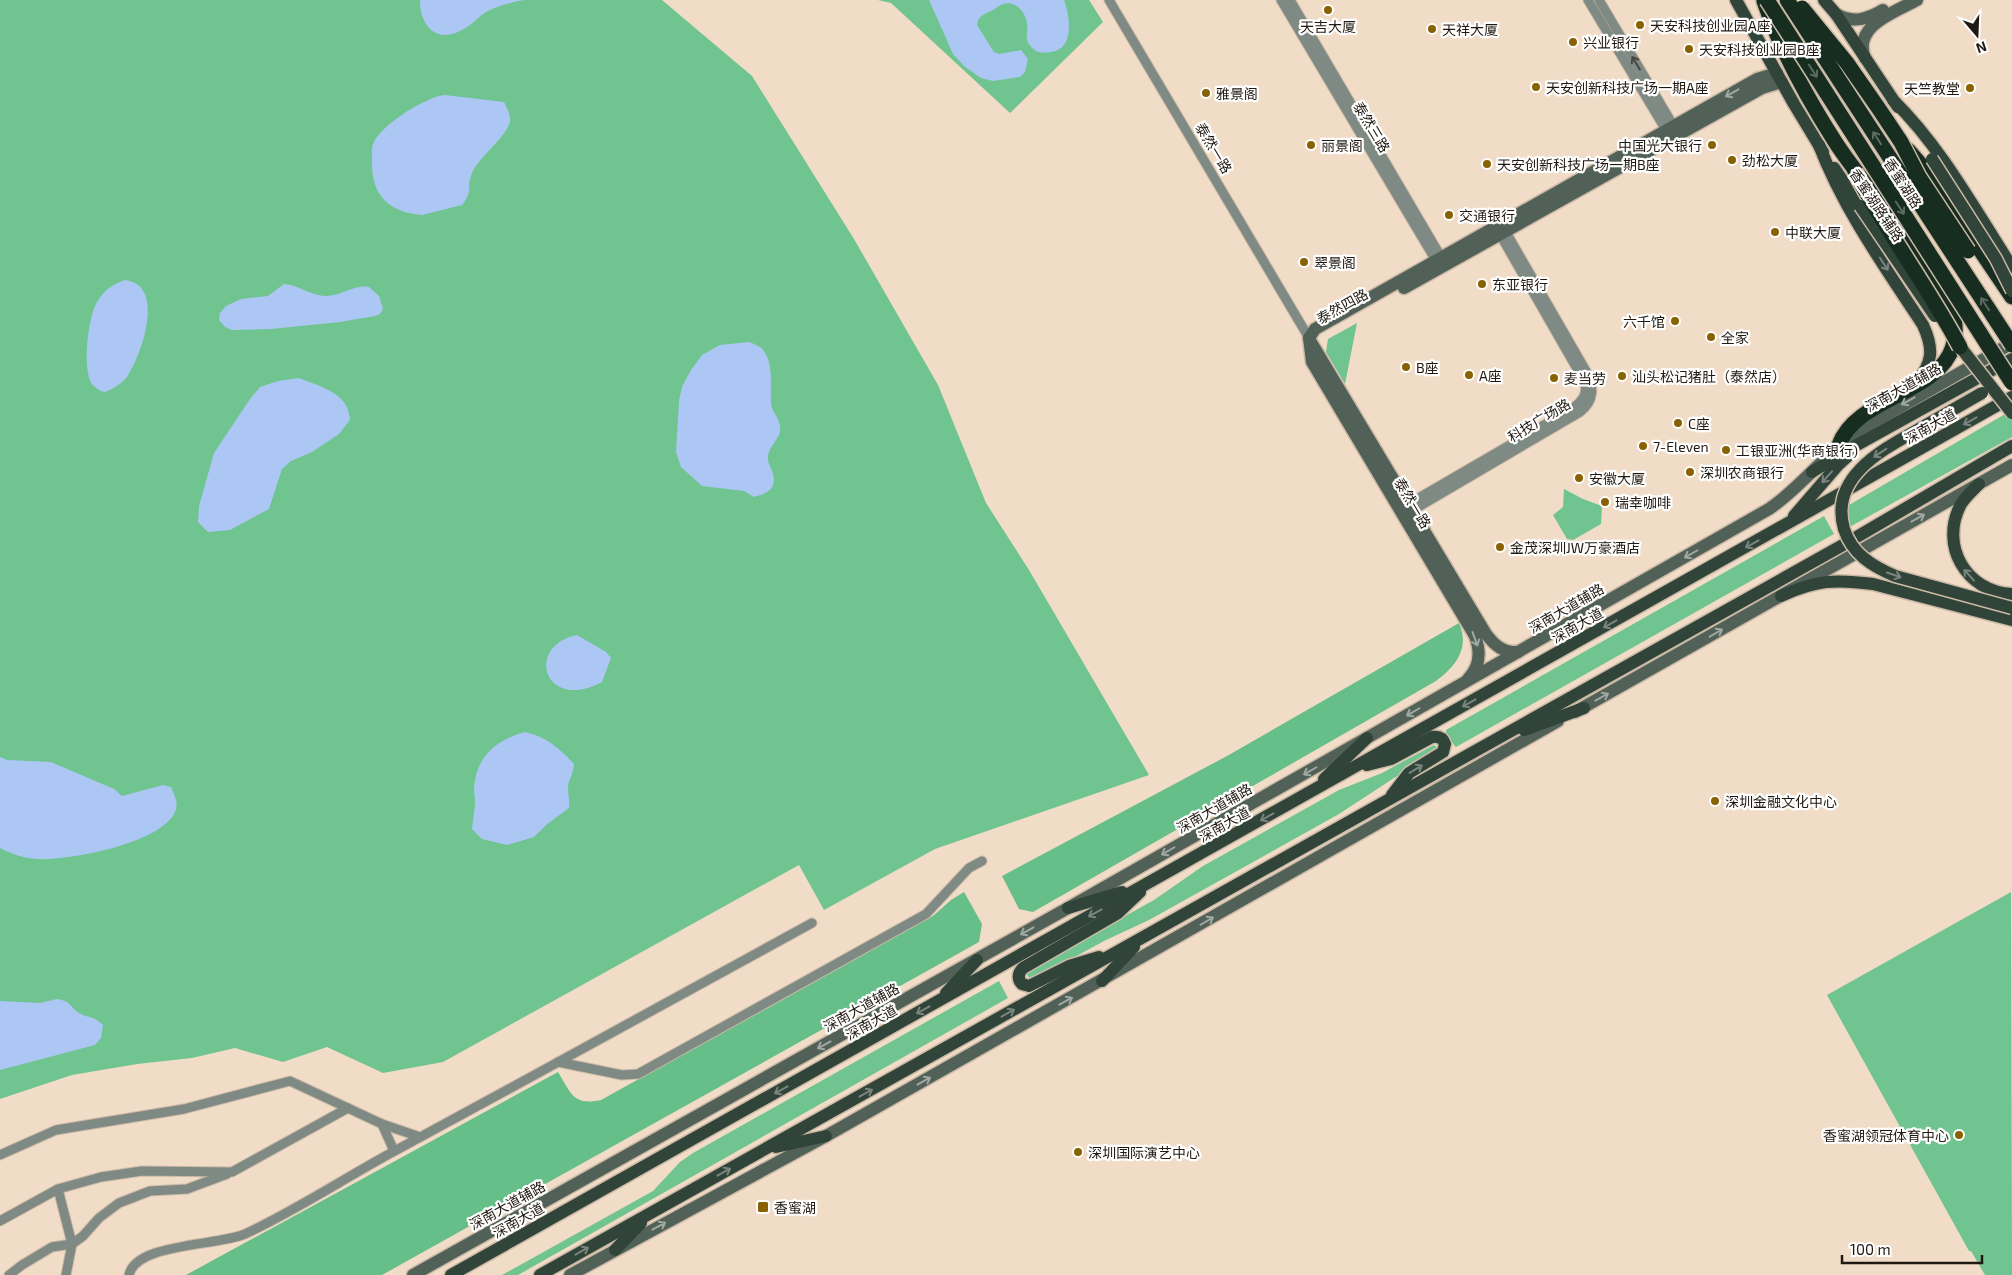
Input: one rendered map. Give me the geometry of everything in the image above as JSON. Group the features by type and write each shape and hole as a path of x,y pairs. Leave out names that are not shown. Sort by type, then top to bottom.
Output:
{"highway":[{"path":"1766,0 1773,27 1812,104 1855,172 1876,212 1928,291 1960,347"},
{"name":"香蜜湖路","path":"1766,0 2012,383"},
{"name":"香蜜湖路","path":"1787,0 2012,344"},
{"path":"1794,0 1847,64 1901,142 1928,173 2012,297"},
{"path":"1901,142 1919,177 1968,252 1996,292 2012,306"},
{"path":"1839,445 1843,434 1856,420 1935,371 1953,347 1955,332 1950,310 1883,207 1855,172"}],"main road":[{"name":"香蜜湖路辅路","path":"1736,0 1819,145 1915,289 2012,413"},
{"path":"1824,0 1836,14 1996,259 2012,291"},
{"path":"1836,14 1851,19 1865,19 1900,0"},
{"path":"1865,58 1862,45 1866,31 1874,24 1917,0"},
{"name":"泰然四路","path":"1309,338 1319,336 1440,262 1672,132 1757,79 1779,78"},
{"path":"1893,100 1913,119 1931,142 2012,267"},
{"path":"1819,145 1830,174 1844,201 1923,325 1928,337 1930,353 1928,368 1913,386"},
{"name":"泰然一路","path":"1309,338 1312,362 1490,640 1504,651 1519,652"},
{"name":"深南大道辅路","path":"413,1275 976,960 1769,509 1784,499 1839,445 1869,423 2012,344"},
{"path":"1812,472 1839,455 2012,359"},
{"path":"2012,376 1871,458 1855,473 1848,484 1841,512 1846,535 1852,546 1859,555 1880,570 1895,576 2012,608"},
{"name":"深南大道","path":"451,1275 2012,397"},
{"path":"1772,532 1797,513 1838,465 1877,434"},
{"path":"540,1275 1843,545 2012,446"},
{"path":"570,1275 826,1136 1102,981 2012,465"},
{"path":"1979,484 1962,502 1957,512 1954,536 1957,554 1964,569 1971,577 1985,587 2002,594 2012,594"},
{"name":"泰然一路","path":"1406,510 1477,642 1478,662 1472,675 1464,683"},
{"path":"1781,596 1818,582 1834,581 1873,584 2012,620"},
{"path":"1485,745 1584,708"},
{"path":"1349,771 1391,759 1432,737 1438,736 1443,739 1446,744 1443,752 1408,773 1393,793 1382,803"},
{"path":"1310,793 1367,738"},
{"path":"1068,908 1146,885"},
{"path":"1120,950 1069,966 1032,986 1024,985 1019,979 1019,973 1023,968 1118,914 1146,885"},
{"path":"1102,981 1144,937"},
{"path":"940,1001 976,960"},
{"path":"762,1151 826,1136"},
{"path":"614,1250 654,1211"},
{"path":"473,1275 475,1265 480,1259"}],"street":[{"name":"泰然一路","path":"1109,0 1309,338"},
{"name":"泰然三路","path":"1281,0 1440,262"},
{"name":"泰然三路","path":"1290,0 1440,262"},
{"path":"1588,0 1672,132"},
{"path":"1599,0 1672,132"},
{"name":"科技广场路","path":"1406,510 1570,410 1580,403 1585,396 1586,388 1583,379 1500,229"},
{"path":"558,1062 622,1075 638,1074 926,914 969,868 982,862"},
{"path":"129,1275 130,1270 142,1258 168,1248 234,1239 259,1227 394,1151 812,923"},
{"path":"0,1155 56,1130 184,1109 290,1081 382,1124 420,1137"},
{"path":"10,1275 22,1265 52,1247 72,1244 83,1236 99,1218 119,1203 150,1191 187,1189 232,1172 348,1108"},
{"path":"382,1124 394,1151"},
{"path":"0,1221 58,1189 101,1177 142,1171 232,1172"},
{"path":"58,1189 72,1244 66,1275"}],"green space":[{"path":"0,0 662,0 752,76 854,239 938,385 986,503 1029,570 1149,775 935,849 824,910 799,865 443,1062 383,1073 327,1047 283,1062 235,1048 192,1058 137,1064 72,1075 0,1099"},
{"path":"878,0 1089,0 1103,22 1010,113 891,3"},
{"path":"1357,323 1345,384 1326,352 1328,339"},
{"path":"2012,410 2012,437 1846,529 1837,512"},
{"path":"1564,489 1602,506 1601,524 1573,540 1567,539 1553,515 1563,507"},
{"path":"1824,516 1834,534 1456,747 1446,734 1446,730"},
{"path":"1459,623 1463,640 1459,656 1450,669 1436,681 1033,912 1019,909 1002,876 1227,756"},
{"path":"1434,745 1438,748 1435,754 1339,814 1149,920 1104,941 1034,979 1029,978 1027,974 1030,969 1154,900 1203,866 1339,790 1382,773"},
{"path":"964,892 982,924 979,942 382,1275 186,1275 558,1072 574,1096 584,1101 601,1100 933,916 951,900"},
{"name":"香蜜湖领冠体育中心","path":"2011,892 2012,1275 1985,1275 1971,1251 1969,1251 1827,995"},
{"path":"999,981 1008,998 518,1275 502,1275 653,1191 680,1162 693,1153"}],"water":[{"path":"420,0 524,0 490,10 466,28 453,34 444,35 437,34 426,25"},
{"path":"929,0 1064,0 1068,14 1069,31 1064,45 1059,50 1047,53 1036,51 1031,47 1028,42 1027,23 1024,14 1015,5 1007,3 1001,5 981,17 977,25 994,52 999,54 1021,50 1028,59 1025,72 1020,77 993,81 981,78 964,66 953,54"},
{"path":"445,95 504,102 510,116 508,128 474,169 468,196 462,205 422,215 400,210 391,206 378,192 372,173 373,144 378,135 405,112 427,100"},
{"path":"125,280 138,285 145,294 148,307 147,322 144,338 133,367 127,377 117,386 105,392 92,384 87,368 87,344 91,320 96,304 104,292"},
{"path":"284,284 321,296 337,294 358,287 369,287 379,296 383,309 380,314 375,316 340,322 271,329 232,330 225,327 219,320 220,313 226,306 241,299 268,296"},
{"path":"749,342 762,349 769,362 771,406 780,427 779,435 768,456 774,477 772,488 768,492 754,497 744,491 702,486 681,467 676,452 679,401 682,387 691,370 702,355 720,345"},
{"path":"299,378 325,388 339,397 345,403 350,420 339,434 312,452 291,461 282,469 269,509 230,530 208,532 198,522 199,506 214,453 260,387 278,381"},
{"path":"577,635 606,652 611,658 602,682 582,689 566,689 555,684 548,674 546,663 550,651 560,641"},
{"path":"525,732 540,737 552,744 574,764 568,785 569,808 546,825 534,837 507,845 482,839 472,829 475,804 474,789 479,767 489,751 505,740"},
{"path":"0,757 7,760 51,762 114,789 122,796 163,785 171,787 176,800 176,809 169,821 155,831 136,840 92,853 70,857 51,859 27,858 0,848"},
{"path":"57,999 69,1003 77,1012 94,1018 103,1025 101,1038 95,1045 0,1070 0,1001 40,1003"}],"place":[{"name":"天吉大厦","path":"1328,10"},
{"name":"天安科技创业园A座","path":"1640,25"},
{"name":"天祥大厦","path":"1432,29"},
{"name":"兴业银行","path":"1573,42"},
{"name":"天安科技创业园B座","path":"1689,49"},
{"name":"天安创新科技广场一期A座","path":"1536,87"},
{"name":"天竺教堂","path":"1970,88"},
{"name":"雅景阁","path":"1206,93"},
{"name":"丽景阁","path":"1311,145"},
{"name":"中国光大银行","path":"1712,145"},
{"name":"劲松大厦","path":"1732,160"},
{"name":"天安创新科技广场一期B座","path":"1487,164"},
{"name":"交通银行","path":"1449,215"},
{"name":"中联大厦","path":"1775,232"},
{"name":"翠景阁","path":"1304,262"},
{"name":"东亚银行","path":"1482,284"},
{"name":"六千馆","path":"1675,321"},
{"name":"全家","path":"1711,337"},
{"name":"B座","path":"1406,367"},
{"name":"A座","path":"1469,375"},
{"name":"汕头松记猪肚（泰然店）","path":"1622,376"},
{"name":"麦当劳","path":"1554,378"},
{"name":"C座","path":"1678,423"},
{"name":"7-Eleven","path":"1643,446"},
{"name":"工银亚洲(华商银行)","path":"1726,450"},
{"name":"深圳农商银行","path":"1690,472"},
{"name":"安徽大厦","path":"1579,478"},
{"name":"瑞幸咖啡","path":"1605,502"},
{"name":"金茂深圳JW万豪酒店","path":"1500,547"},
{"name":"深圳金融文化中心","path":"1715,801"},
{"name":"香蜜湖领冠体育中心","path":"1959,1135"},
{"name":"深圳国际演艺中心","path":"1078,1152"},
{"name":"香蜜湖","path":"763,1207"}]}
